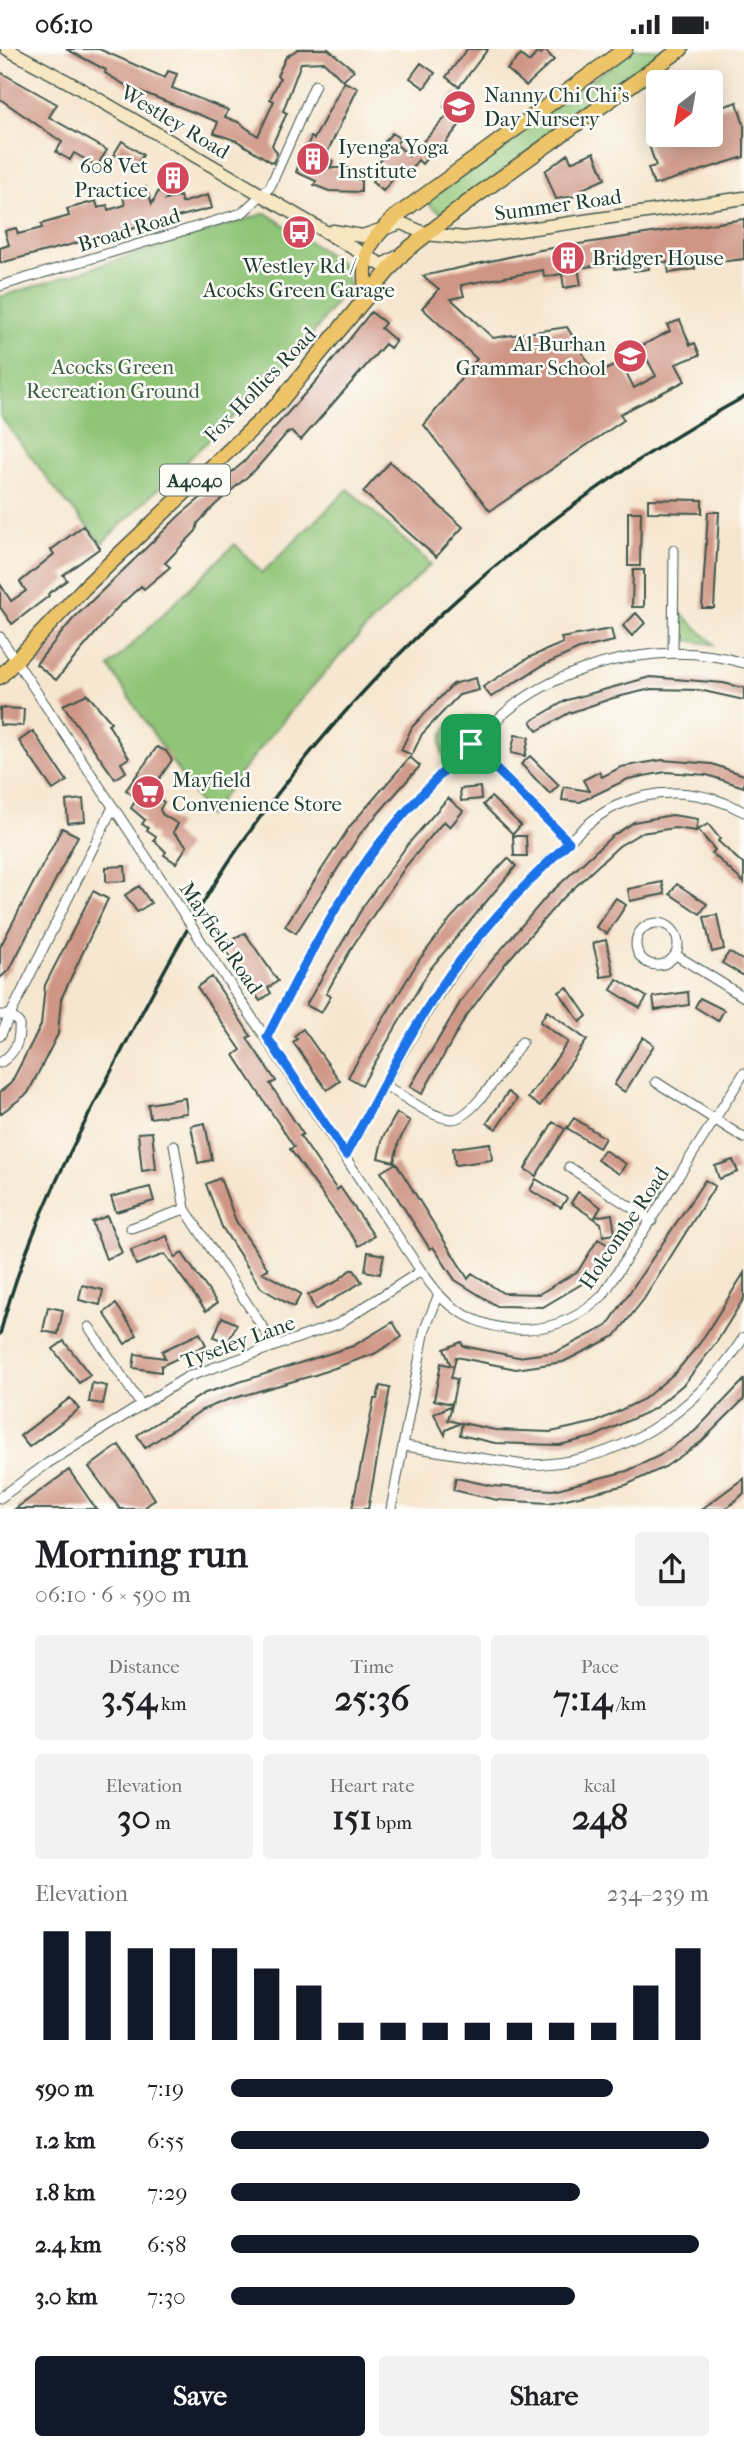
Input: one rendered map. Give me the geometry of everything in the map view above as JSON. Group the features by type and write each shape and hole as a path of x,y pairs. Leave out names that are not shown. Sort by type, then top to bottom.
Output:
{"main road":[{"name":"Westley Road","path":"6,49 382,265 403,253"},
{"path":"366,294 365,254 370,242 382,230 469,161 625,49"},
{"name":"Fox Hollies Road","path":"0,677 132,541 278,404 340,332 366,294 403,253 681,49"},
{"name":"Summer Road","path":"382,230 401,223 426,234 464,238 744,198"},
{"name":"Westley Road","path":"323,229 362,236 382,230"}],"street":[{"path":"264,196 291,143 315,85"},
{"name":"Broad Road","path":"0,286 242,213 264,196"},
{"path":"673,653 674,550"},
{"name":"Mayfield Road","path":"0,637 421,1271"},
{"path":"267,1037 324,929 371,855 398,820 504,713 551,683 620,660 673,653 723,657 744,663"},
{"path":"471,744 569,842"},
{"path":"346,1155 384,1084 451,973 505,907 595,817 642,797 662,793 706,796 744,812"},
{"path":"0,1036 5,1015 112,809"},
{"path":"659,923 669,927 675,934 676,955 669,963 657,966 638,954 636,942 648,925 659,923"},
{"path":"676,955 744,997"},
{"path":"0,1063 10,1056 20,1041 19,1023 5,1015"},
{"path":"384,1084 440,1116 457,1119 465,1117 522,1042"},
{"name":"Holcombe Road","path":"421,1271 439,1294 456,1309 498,1328 535,1329 572,1319 603,1295 744,1073"},
{"path":"656,1082 744,1138"},
{"path":"174,1145 185,1209 275,1346"},
{"path":"569,1167 652,1221"},
{"path":"131,1228 185,1209"},
{"name":"Tyseley Lane","path":"0,1498 48,1462 187,1377 338,1324 421,1271"},
{"path":"391,1509 425,1329 439,1294"},
{"path":"89,1327 141,1405"},
{"path":"405,1446 524,1465 544,1465 597,1454 635,1440 674,1416 702,1392 744,1337"}],"green space":[{"path":"634,49 668,49 444,214 430,206 430,199"},
{"name":"Acocks Green Recreation Ground","path":"266,213 340,262 349,284 299,353 102,543 60,495 0,416 0,297"},
{"path":"348,489 431,564 370,624 314,685 260,748 208,816 109,667 235,544 262,573"},
{"path":"679,611 713,643 714,645 682,639"},
{"path":"466,716 484,716 444,757 441,743 444,731 453,722"}],"building":[{"path":"66,49 99,49 165,78 168,71 177,74 172,88 228,110 225,117 238,122 258,136 274,101 270,99 286,57 298,49 328,49 354,70 343,81 324,62 301,63 283,111 287,113 272,145 277,153 273,163 237,141 214,133 218,122 127,86 105,73 106,70"},
{"path":"467,49 488,49 459,87 446,77"},
{"path":"545,50 554,60 526,86 507,69 521,55 529,62 538,52 540,55"},
{"path":"421,63 435,73 424,88 410,78"},
{"path":"0,72 57,104 49,117 107,150 97,166 74,153 70,160 56,152 62,142 0,99"},
{"path":"344,82 358,88 325,157 333,161 330,168 350,168 350,178 361,180 361,192 329,191 314,185 316,181 296,172 311,137 314,139"},
{"path":"455,92 475,106 441,148 438,145 422,164 418,160 404,178 398,173 383,191 372,182 384,166 379,162 392,147 385,141 392,133 400,139 396,144 409,156 451,112 444,107"},
{"path":"737,102 744,126 744,157 654,185 648,168 656,166 650,147 723,147 723,107"},
{"path":"122,141 143,155 135,168 114,154"},
{"path":"594,152 605,179 582,189 584,195 556,199 545,171 568,154 571,162"},
{"path":"175,186 166,200 180,196 182,203 208,195 212,208 0,263 0,248 9,245 5,231 16,228 18,234 42,228 41,224 69,216 67,209 96,201 98,208 107,205 108,210 125,205 122,193 146,187 152,204 159,190"},
{"path":"744,219 744,259 694,265 695,269 669,273 667,262 648,264 649,269 634,271 633,267 615,269 614,263 578,268 581,285 564,288 562,274 544,277 543,270 461,285 464,296 451,299 493,338 567,327 596,375 643,351 641,346 670,331 667,325 680,320 690,345 695,343 700,355 676,364 685,381 620,414 624,420 490,511 424,425 477,359 422,308 439,289 423,276 540,250","holes":["647,359 656,376 634,388 625,370"]},
{"path":"371,312 385,323 381,328 396,341 390,348 385,344 301,440 292,432 287,433 256,469 198,523 196,531 165,563 170,567 144,589 141,586 117,608 56,680 36,664 73,619 180,515 244,462 317,380"},
{"path":"390,462 463,527 436,557 363,492"},
{"path":"648,499 702,500 702,513 648,512"},
{"path":"628,512 641,512 640,566 628,566"},
{"path":"708,512 719,512 714,608 702,608"},
{"path":"83,526 100,548 63,575 67,580 12,624 0,607 0,584 11,601 26,591 20,582 54,554 51,550"},
{"path":"633,570 644,570 644,607 632,607"},
{"path":"636,613 645,623 632,636 623,626"},
{"path":"611,629 614,641 579,649 542,666 491,697 483,687 530,657 563,643 561,638"},
{"path":"650,677 723,683 744,688 744,700 699,690 651,689 569,713 537,731 531,721 567,700"},
{"path":"476,678 479,690 459,695 422,734 412,755 401,750 412,727 453,684"},
{"path":"87,694 111,722 108,724 129,758 121,763 126,772 115,779 63,705"},
{"path":"0,708 24,709 23,726 0,725"},
{"path":"33,731 67,781 53,790 19,741"},
{"path":"515,735 529,737 525,756 511,753"},
{"path":"157,747 166,751 172,760 153,788 158,790 154,796 164,802 160,809 162,814 178,824 173,832 187,846 176,863 164,855 166,852 154,840 156,836 142,824 145,820 131,808 137,798 126,790"},
{"path":"530,756 559,785 550,794 521,764"},
{"path":"410,757 420,766 360,834 296,933 285,926 350,826"},
{"path":"662,760 712,764 744,775 744,787 707,775 666,772 628,779 580,802 562,800 564,787 589,791 583,780 599,772 602,777 621,767"},
{"path":"480,787 481,799 461,801 460,789"},
{"path":"491,797 521,825 513,834 483,805"},
{"path":"448,798 463,811 450,827 444,821 406,866 352,947 326,994 331,996 321,1013 306,1005 364,905 408,844"},
{"path":"83,799 85,821 68,823 66,801"},
{"path":"672,815 698,819 696,831 675,828 641,833 619,846 559,902 505,964 465,1018 422,1094 410,1087 461,1001 547,896 611,837 634,822"},
{"path":"708,824 720,839 718,841 744,865 744,883 712,853 715,850 698,830"},
{"path":"62,828 78,836 10,969 0,978 0,947"},
{"path":"513,836 526,836 527,856 514,856"},
{"path":"508,858 516,866 430,969 362,1085 348,1077 419,960 452,917"},
{"path":"125,866 126,881 106,882 106,867"},
{"path":"662,882 665,894 630,901 628,889"},
{"path":"677,884 707,904 700,914 670,894"},
{"path":"139,886 151,903 137,912 125,895"},
{"path":"93,891 108,899 61,999 58,1034 28,1093 0,1114 0,1092 11,1083 41,1025 45,985"},
{"path":"616,898 626,905 607,934 596,927"},
{"path":"717,915 724,949 712,952 704,917"},
{"path":"245,933 278,981 268,988 271,993 260,1001 221,944"},
{"path":"606,940 614,975 601,977 593,943"},
{"path":"729,952 744,961 744,976 722,963"},
{"path":"212,977 251,1036 247,1038 276,1081 270,1084 303,1134 300,1136 337,1190 340,1187 374,1236 359,1246 290,1149 294,1147 234,1055 241,1050 197,987"},
{"path":"617,979 647,997 640,1008 611,990"},
{"path":"567,987 587,1016 580,1022 559,992"},
{"path":"688,992 689,1005 655,1010 653,997"},
{"path":"700,998 724,1010 718,1021 695,1007"},
{"path":"547,1011 587,1040 540,1106 528,1098 568,1042 540,1022"},
{"path":"303,1029 340,1081 327,1090 293,1042 297,1039 294,1036"},
{"path":"643,1037 654,1045 625,1092 614,1085"},
{"path":"508,1092 517,1099 496,1129 487,1123"},
{"path":"185,1098 187,1113 150,1118 148,1104"},
{"path":"397,1113 410,1121 399,1141 394,1162 378,1158 383,1137"},
{"path":"574,1118 605,1138 599,1148 567,1128"},
{"path":"553,1122 565,1129 536,1176 525,1169"},
{"path":"205,1123 212,1160 198,1163 191,1126"},
{"path":"152,1132 156,1169 142,1171 138,1133"},
{"path":"490,1143 492,1160 455,1165 453,1148"},
{"path":"604,1150 626,1164 619,1174 597,1160"},
{"path":"733,1160 738,1172 719,1179 715,1166"},
{"path":"396,1163 468,1279 472,1273 503,1293 539,1294 578,1271 598,1239 610,1246 590,1279 543,1307 497,1306 455,1280 433,1247 430,1249 381,1172"},
{"path":"220,1178 236,1221 268,1269 262,1272 301,1294 294,1307 261,1288 222,1227 206,1184"},
{"path":"536,1179 567,1198 561,1208 530,1190"},
{"path":"705,1180 715,1186 644,1299 615,1336 563,1362 516,1369 456,1357 451,1378 457,1379 452,1404 434,1400 441,1363 451,1366 444,1349 461,1342 463,1346 518,1357 556,1352 607,1326"},
{"path":"150,1187 154,1201 116,1212 111,1197"},
{"path":"578,1192 601,1207 595,1217 612,1214 615,1234 603,1236 601,1223 571,1203"},
{"path":"107,1216 122,1253 106,1259 92,1222"},
{"path":"167,1236 175,1258 182,1253 217,1303 206,1311 165,1254 136,1265 131,1250"},
{"path":"368,1252 384,1255 380,1274 365,1271"},
{"path":"350,1270 354,1270 362,1282 315,1310 308,1295 336,1282"},
{"path":"744,1273 744,1298 716,1343 685,1383 654,1409 593,1437 559,1445 495,1443 460,1435 462,1423 495,1430 551,1432 596,1422 644,1399 676,1372 700,1343"},
{"path":"82,1285 103,1290 100,1305 79,1300"},
{"path":"116,1304 137,1335 125,1344 104,1313"},
{"path":"48,1307 63,1310 58,1334 43,1331"},
{"path":"222,1317 237,1324 228,1343 214,1337"},
{"path":"393,1322 402,1337 374,1354 202,1410 145,1448 137,1435 205,1393 353,1346"},
{"path":"200,1333 206,1345 161,1366 161,1372 133,1368 135,1354 165,1358 162,1351"},
{"path":"64,1341 90,1375 79,1383 53,1349"},
{"path":"744,1380 744,1399 701,1442 665,1467 626,1485 549,1503 497,1500 453,1490 456,1478 493,1486 553,1490 627,1471 659,1456 695,1431"},
{"path":"92,1383 107,1386 103,1404 89,1402"},
{"path":"380,1386 390,1388 368,1509 352,1509 374,1399 377,1399"},
{"path":"70,1398 79,1409 29,1447 20,1436"},
{"path":"452,1405 448,1420 460,1423 446,1430 445,1435 434,1414"},
{"path":"119,1445 155,1499 143,1509 120,1509 89,1467"},
{"path":"69,1470 96,1509 15,1509 43,1489"},
{"path":"744,1478 744,1493 732,1504 725,1509 702,1509"}],"railway":[{"path":"0,1334 22,1263 50,1195 99,1095 198,912 228,863 280,791 336,723 395,659 458,599 524,543 594,491 667,442 744,397"}],"place":[{"name":"Nanny Chi Chi's Day Nursery","path":"459,107"},
{"name":"Iyenga Yoga Institute","path":"313,159"},
{"name":"608 Vet Practice","path":"173,178"},
{"name":"Westley Rd / Acocks Green Garage","path":"299,232"},
{"name":"Bridger House","path":"568,258"},
{"name":"Al-Burhan Grammar School","path":"630,356"},
{"name":"Mayfield Convenience Store","path":"148,792"}],"route":[{"path":"471,744 569,842 505,907 451,973 412,1033 346,1155 267,1037 348,888 398,820 471,744"}]}
